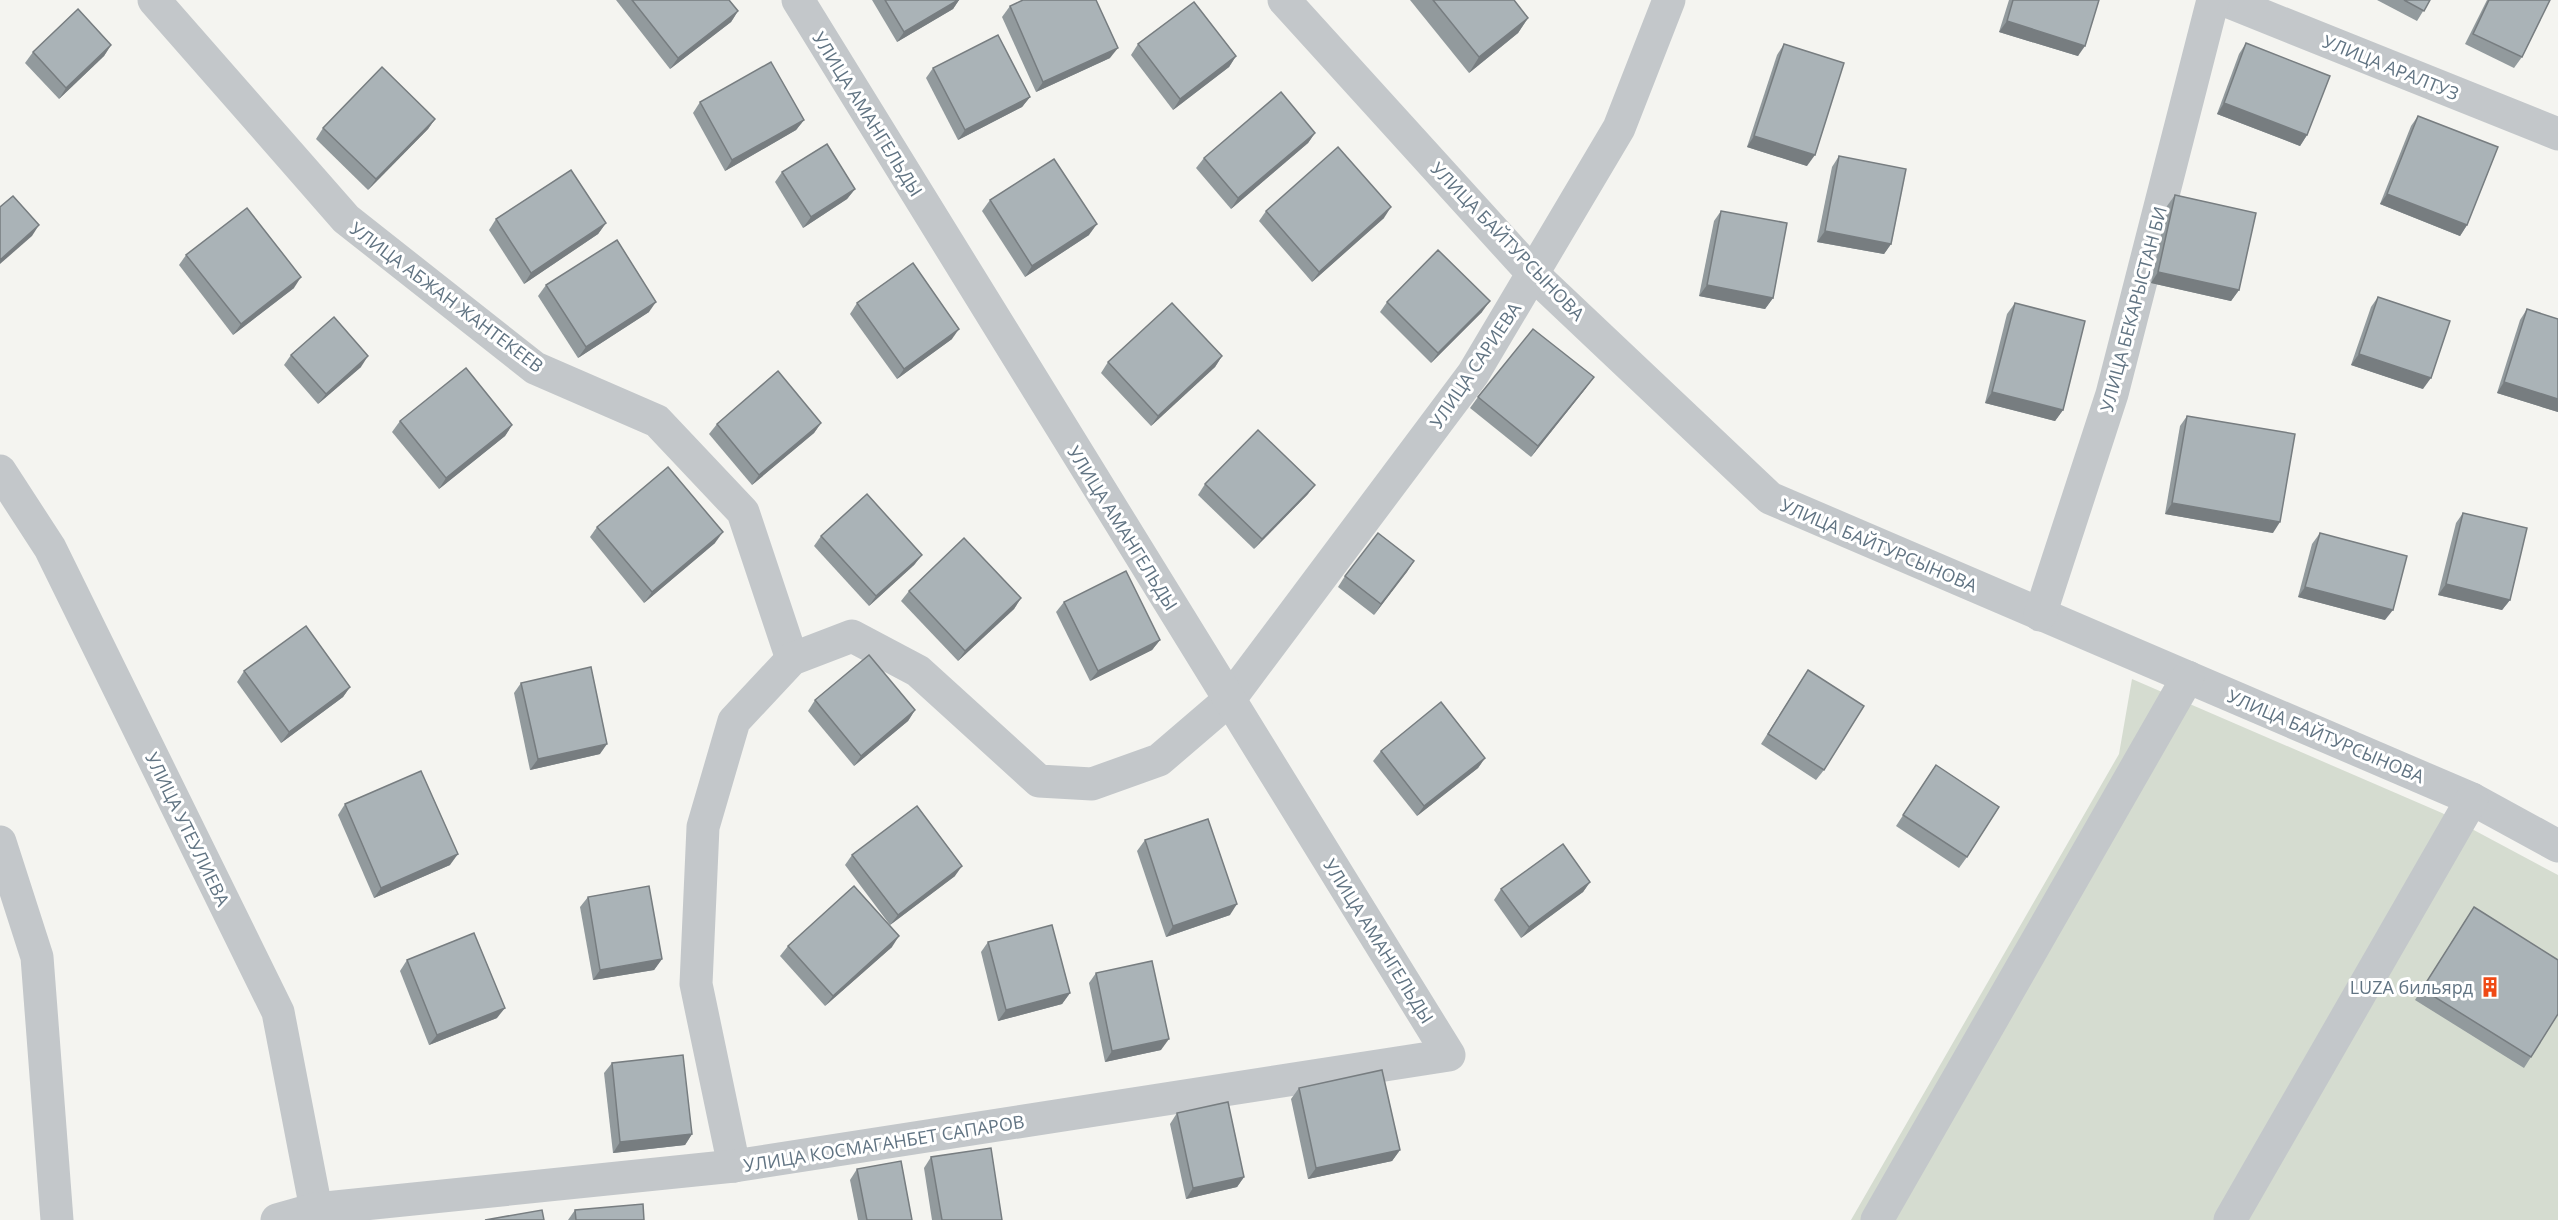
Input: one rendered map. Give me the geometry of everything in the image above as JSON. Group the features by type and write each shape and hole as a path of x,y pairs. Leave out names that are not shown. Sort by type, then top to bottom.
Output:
{"street":[{"name":"УЛИЦА АБЖАН ЖАНТЕКЕЕВ","path":"153,0 346,219 535,368 657,421 743,512 792,659"},
{"name":"УЛИЦА АМАНГЕЛЬДЫ","path":"798,0 1449,1055"},
{"name":"УЛИЦА БАЙТУРСЫНОВА","path":"1284,0 1534,274 1770,498 2472,799 2558,846"},
{"name":"УЛИЦА САРИЕВА","path":"792,659 852,636 918,671 1040,781 1092,784 1159,760 1229,700 1473,374 1619,128 1669,0"},
{"name":"УЛИЦА БЕКАРЫСТАН БИ","path":"2040,615 2112,394 2212,0"},
{"name":"УЛИЦА АРАЛТУЗ","path":"2224,0 2558,134"},
{"name":"УЛИЦА УТЕУЛИЕВА","path":"0,471 50,548 278,1012 314,1214"},
{"path":"734,1166 696,984 703,827 734,721 792,659"},
{"path":"1876,1220 2188,677"},
{"path":"2230,1220 2472,799"},
{"path":"0,842 37,957 57,1220"},
{"name":"УЛИЦА КОСМАГАНБЕТ САПАРОВ","path":"277,1220 734,1166 1449,1055"}],"shaded area":[{"path":"2132,679 2442,813 2558,875 2558,1220 1851,1220 2119,754"}],"building":[{"path":"632,0 729,0 738,11 678,58"},
{"path":"885,0 958,0 904,32"},
{"path":"1023,0 1096,0 1118,48 1043,82 1010,6"},
{"path":"1433,0 1514,0 1528,18 1479,57"},
{"path":"2013,0 2099,0 2085,46 2007,21"},
{"path":"2404,0 2430,0 2424,11"},
{"path":"2489,0 2550,0 2522,57 2473,34"},
{"path":"1194,2 1236,56 1180,99 1138,44"},
{"path":"78,9 111,45 66,88 33,52"},
{"path":"998,35 1030,97 965,130 933,68"},
{"path":"2246,43 2330,76 2307,135 2224,103"},
{"path":"1784,44 1844,63 1815,155 1754,136"},
{"path":"771,62 804,120 732,160 700,102"},
{"path":"382,67 435,119 376,179 323,128"},
{"path":"1281,92 1315,133 1238,198 1204,158"},
{"path":"2418,116 2498,147 2467,225 2387,194"},
{"path":"827,144 855,189 811,217 782,172"},
{"path":"1338,147 1391,207 1319,272 1266,211"},
{"path":"1839,156 1906,169 1891,244 1825,231"},
{"path":"1054,159 1097,224 1032,266 990,200"},
{"path":"571,170 606,223 531,273 496,219"},
{"path":"2175,195 2256,213 2239,290 2158,272"},
{"path":"13,196 39,225 0,260 0,207"},
{"path":"247,208 301,277 241,324 186,255"},
{"path":"1721,211 1787,223 1773,298 1707,285"},
{"path":"617,240 656,302 586,347 546,285"},
{"path":"1438,250 1490,301 1438,353 1387,302"},
{"path":"913,263 959,329 904,369 857,303"},
{"path":"2378,297 2450,321 2431,378 2359,354"},
{"path":"1172,303 1222,356 1158,416 1108,362"},
{"path":"2015,303 2085,321 2063,410 1992,392"},
{"path":"2527,309 2558,319 2558,399 2504,382"},
{"path":"334,317 368,356 326,394 291,355"},
{"path":"1533,329 1594,377 1538,446 1478,397"},
{"path":"466,368 512,425 446,478 400,421"},
{"path":"778,371 821,423 759,475 717,424"},
{"path":"2187,416 2295,434 2280,522 2172,503"},
{"path":"1258,430 1315,485 1262,539 1205,484"},
{"path":"668,467 723,532 652,592 597,527"},
{"path":"867,494 922,555 876,596 821,536"},
{"path":"2463,513 2527,528 2510,600 2446,584"},
{"path":"1378,533 1414,561 1381,604 1345,576"},
{"path":"2320,533 2407,556 2393,610 2305,587"},
{"path":"964,538 1021,598 965,651 909,591"},
{"path":"1126,571 1160,640 1098,671 1064,602"},
{"path":"306,626 350,687 289,732 244,671"},
{"path":"869,655 915,710 861,756 815,700"},
{"path":"591,667 607,744 538,759 521,683"},
{"path":"1808,670 1864,706 1824,770 1768,734"},
{"path":"1441,702 1485,758 1424,806 1381,751"},
{"path":"1936,765 1999,807 1967,857 1903,815"},
{"path":"421,771 458,854 381,888 345,804"},
{"path":"917,806 962,866 898,915 852,855"},
{"path":"1208,819 1237,904 1173,926 1145,840"},
{"path":"1563,844 1590,882 1529,927 1501,889"},
{"path":"649,886 662,959 600,970 588,897"},
{"path":"854,886 899,936 833,996 788,946"},
{"name":"LUZA бильярд","path":"2474,907 2558,960 2558,1014 2531,1057 2422,989"},
{"path":"1052,925 1070,993 1006,1010 988,942"},
{"path":"474,933 505,1008 437,1035 407,960"},
{"path":"1152,961 1169,1039 1112,1051 1096,973"},
{"path":"683,1055 692,1134 620,1142 612,1063"},
{"path":"1382,1070 1400,1150 1316,1168 1299,1088"},
{"path":"1228,1102 1244,1177 1193,1188 1177,1113"},
{"path":"991,1148 1002,1220 942,1220 931,1157"},
{"path":"901,1161 912,1220 867,1220 857,1169"},
{"path":"643,1204 644,1220 576,1220 575,1210"},
{"path":"542,1210 544,1220 485,1220"}],"place":[{"name":"LUZA бильярд","path":"2490,987"}]}
